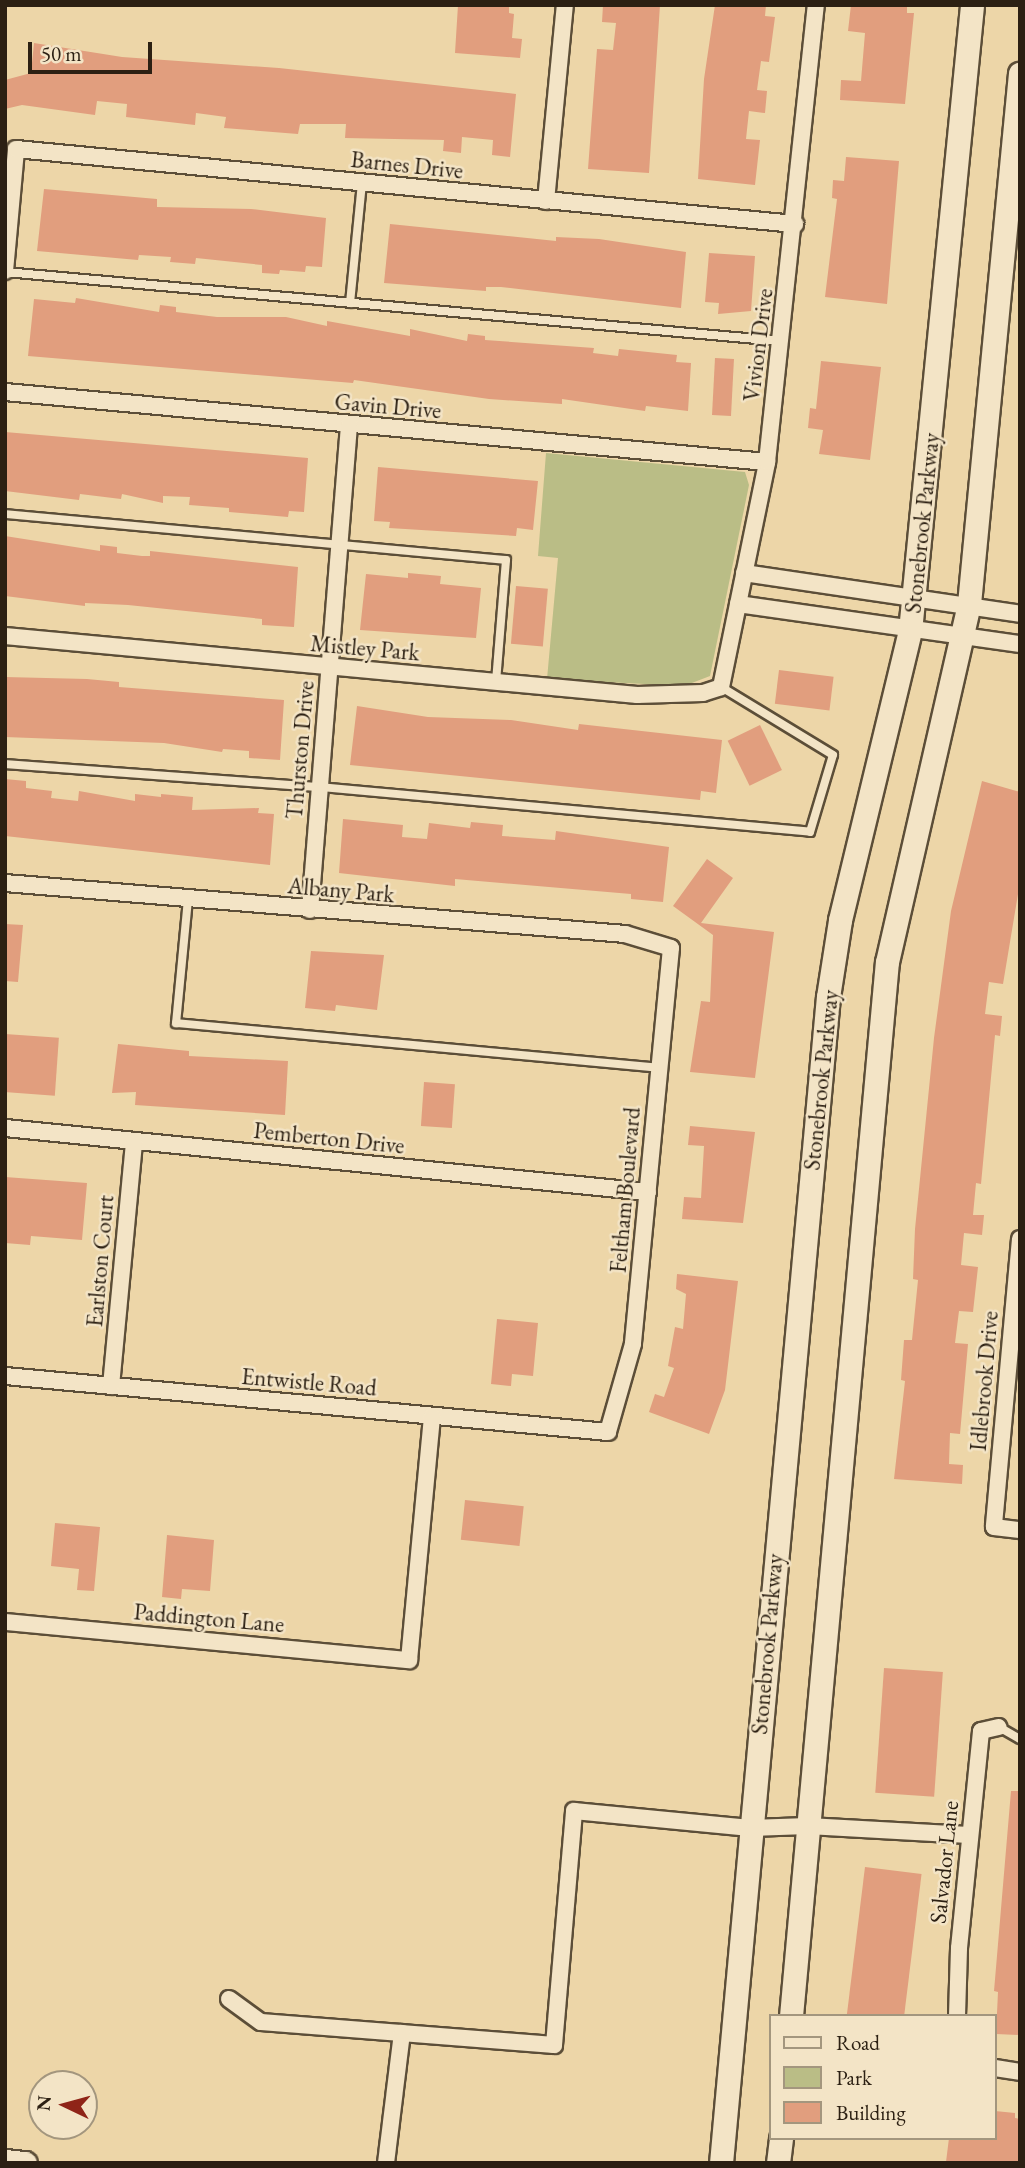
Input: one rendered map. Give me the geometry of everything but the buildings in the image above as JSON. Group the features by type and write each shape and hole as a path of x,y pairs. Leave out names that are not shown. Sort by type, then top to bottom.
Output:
{"main road":[{"name":"Stonebrook Parkway","path":"721,2163 828,997 840,920 911,631 972,5"},
{"path":"791,2014 887,962 968,609 1020,74"},
{"path":"778,2163 780,2140"},
{"path":"5,2161 25,2163"}],"street":[{"path":"546,201 565,5"},
{"name":"Vivion Drive","path":"721,687 767,462 795,224 816,5"},
{"name":"Barnes Drive","path":"5,272 16,149 795,224"},
{"name":"Gavin Drive","path":"5,392 767,462"},
{"name":"Thurston Drive","path":"310,910 349,425"},
{"path":"744,573 914,601 1020,614"},
{"path":"738,604 911,631 1020,643"},
{"name":"Mistley Park","path":"5,636 637,695 703,693 721,687"},
{"name":"Albany Park","path":"5,883 625,934 671,948"},
{"name":"Feltham Boulevard","path":"608,1432 633,1344 671,948"},
{"name":"Pemberton Drive","path":"5,1128 648,1192"},
{"name":"Earlston Court","path":"111,1386 134,1141"},
{"name":"Idlebrook Drive","path":"1020,1239 994,1527 1020,1530"},
{"name":"Entwistle Road","path":"5,1376 608,1432"},
{"name":"Paddington Lane","path":"5,1622 410,1660 432,1416"},
{"name":"Salvador Lane","path":"957,2014 969,1835 981,1731 999,1727"},
{"path":"229,1999 261,2022 554,2045 574,1811 750,1828 808,1826 969,1835"},
{"path":"386,2163 401,2033"},
{"path":"997,2068 1020,2072"}],"lane":[{"path":"350,303 362,183"},
{"path":"5,272 782,342"},
{"path":"5,514 339,547 506,560 496,682"},
{"path":"5,764 320,787 810,832 833,755 721,687"},
{"path":"188,899 176,1023 660,1068"},
{"path":"999,1727 1020,1739"}],"green space":[{"path":"546,453 745,472 749,485 710,676 684,686 547,679 558,558 538,556"}]}
